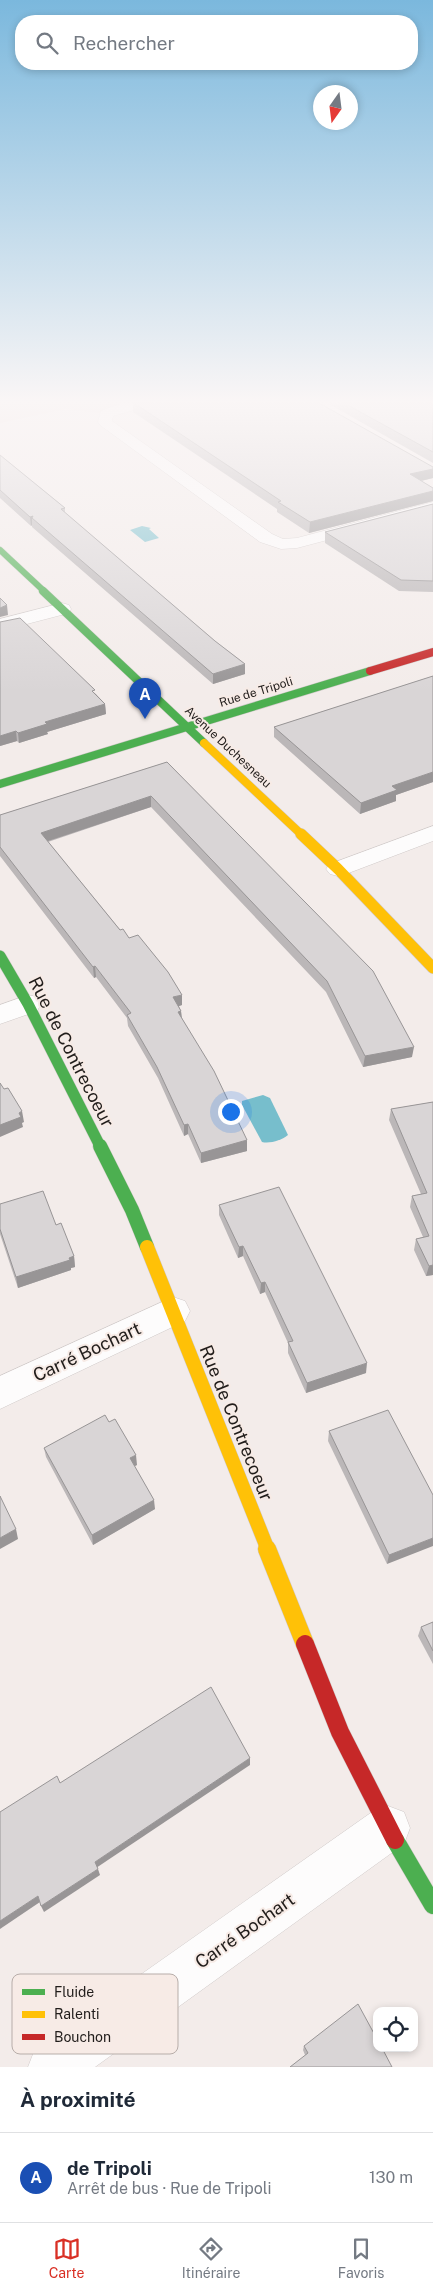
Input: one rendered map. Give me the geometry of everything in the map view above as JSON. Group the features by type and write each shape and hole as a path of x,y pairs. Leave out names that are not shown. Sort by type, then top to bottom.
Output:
{"street":[{"path":"213,499 266,538 282,544 433,507"},
{"name":"Avenue Duchesneau","path":"0,550 338,869 433,968"},
{"path":"0,625 62,609"},
{"name":"Rue de Tripoli","path":"0,784 433,652"},
{"path":"338,869 433,833"},
{"name":"Rue de Contrecoeur","path":"0,956 28,1004 132,1210 340,1732 388,1828 433,1905"},
{"path":"0,1015 28,1004"},
{"name":"Carré Bochart","path":"0,1393 173,1311"},
{"name":"Carré Bochart","path":"178,1979 388,1828"},
{"name":"Carré Bochart","path":"53,2067 71,2054"}],"water":[{"path":"142,526 151,528 149,529 159,538 145,542 130,530"},
{"path":"263,1095 270,1098 288,1135 272,1142 262,1142 242,1105 242,1101"}],"building":[{"path":"11,499 55,499 65,508 61,509 215,641 245,664 213,674 32,518 33,516 30,517"},
{"path":"279,499 399,499 310,522 278,502 281,501"},
{"path":"433,504 433,581 401,580 325,532"},
{"path":"0,598 7,605 0,608"},
{"path":"20,618 95,690 92,691 105,704 45,722 47,724 18,733 16,731 0,736 0,622"},
{"path":"433,676 433,772 392,786 397,790 361,803 274,727"},
{"path":"167,762 373,971 414,1047 365,1056 327,981 151,796 41,833 120,930 123,929 129,938 138,935 168,972 182,995 173,997 181,1011 178,1012 214,1071 247,1140 201,1153 188,1124 184,1125 157,1067 127,1015 131,1013 0,847 0,815"},
{"path":"0,1083 4,1089 8,1088 22,1111 19,1113 21,1117 0,1125"},
{"path":"433,1102 433,1265 429,1266 416,1239 429,1236 412,1196 427,1193 391,1109"},
{"path":"279,1187 367,1363 307,1383 288,1342 293,1341 265,1282 261,1283 243,1246 239,1247 219,1205"},
{"path":"43,1191 56,1225 61,1223 74,1256 69,1258 70,1260 16,1277 0,1229 0,1204"},
{"path":"388,1410 433,1495 433,1538 389,1555 329,1431"},
{"path":"105,1415 109,1422 115,1419 136,1455 130,1458 154,1500 92,1535 44,1448"},
{"path":"0,1496 16,1529 0,1538"},
{"path":"433,1622 433,1651 421,1627"},
{"path":"211,1687 250,1758 95,1862 98,1869 41,1906 38,1896 0,1921 0,1812 57,1776 60,1783"},
{"path":"358,2004 373,2032 373,2052 384,2052 392,2067 290,2067 308,2053 304,2046"}],"traffic: fast":[{"path":"0,550 204,743"},
{"path":"0,784 370,671"},
{"path":"0,956 28,1004 132,1210 147,1247"},
{"path":"395,1840 433,1905"}],"traffic: slow":[{"path":"204,743 338,869 433,968"},
{"path":"147,1247 305,1644"}],"traffic: jam":[{"path":"370,671 433,652"},
{"path":"305,1644 340,1732 395,1840"}],"place":[{"name":"de Tripoli","path":"145,719"}]}
